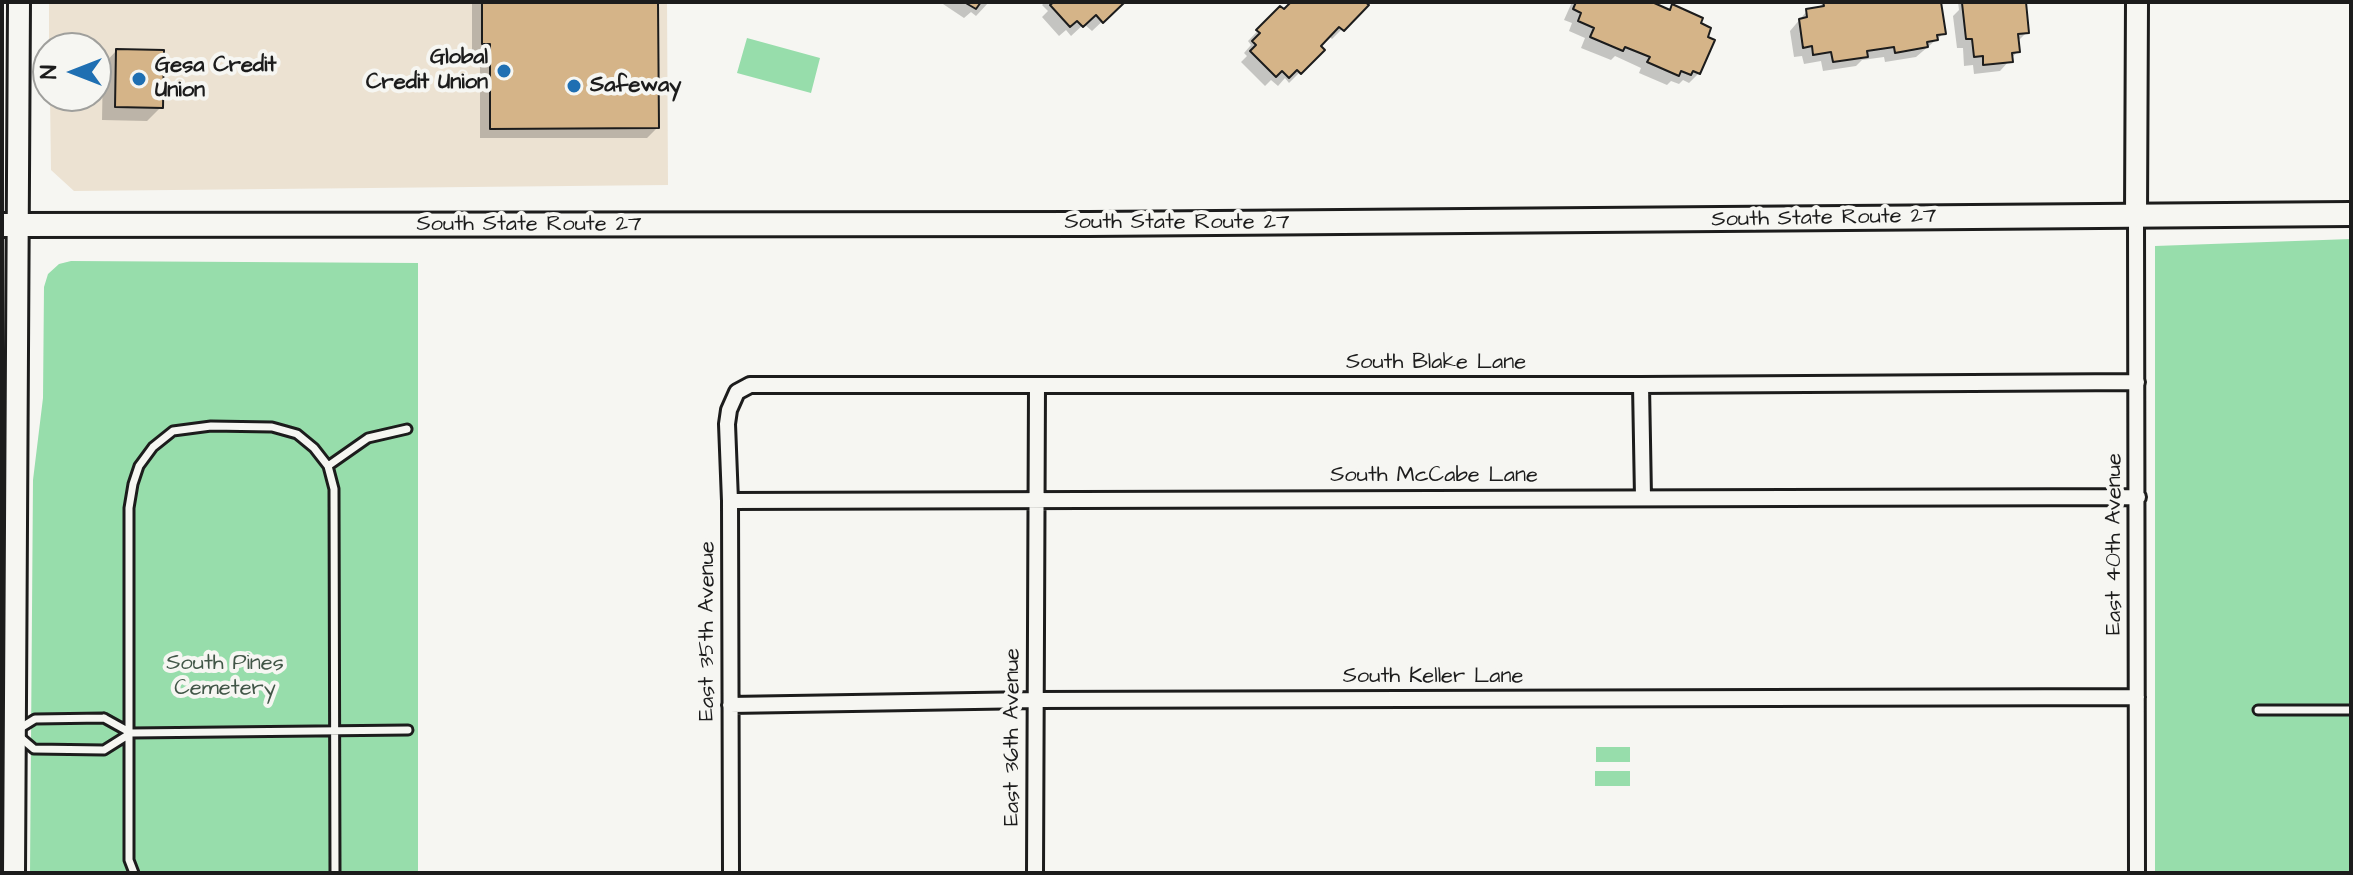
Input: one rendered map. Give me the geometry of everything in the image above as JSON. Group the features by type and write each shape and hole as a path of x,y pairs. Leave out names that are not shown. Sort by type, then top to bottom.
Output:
{"main road":[{"path":"2136,215 2137,2"},
{"path":"13,13 9,225 14,873"},
{"name":"South State Route 27","path":"9,225 1137,224 2351,214"}],"street":[{"name":"East 40th Avenue","path":"2136,215 2137,873"},
{"name":"South Blake Lane","path":"737,392 750,385 2137,382"},
{"path":"1641,385 1643,497"},
{"name":"East 36th Avenue","path":"1035,873 1037,386"},
{"name":"East 35th Avenue","path":"731,873 727,424 737,392"},
{"name":"South McCabe Lane","path":"730,501 2138,497"},
{"name":"South Keller Lane","path":"730,705 1035,700 2137,697"}],"lane":[{"path":"134,873 129,860 129,508 133,484 139,466 153,447 173,431 211,426 272,427 297,434 314,448 328,466 334,489 335,873"},
{"path":"328,466 368,438 407,429"},
{"path":"2258,710 2351,710"},
{"path":"131,733 104,750 34,749 14,732 35,719 104,718 131,733 408,730"}],"shaded area":[{"path":"49,2 667,2 668,185 74,191 51,170 50,112 112,112 112,32 49,32"}],"green space":[{"path":"747,38 820,58 811,93 737,73"},
{"path":"2351,239 2351,873 2155,873 2155,246"},
{"name":"South Pines Cemetery","path":"71,261 418,263 418,873 30,873 33,480 43,398 44,287 48,274 59,264"},
{"path":"1596,747 1630,747 1630,762 1596,762"},
{"path":"1595,771 1630,771 1630,786 1595,786"}],"building":[{"name":"Safeway","path":"482,2 658,2 659,128 490,129 490,44 482,44"},
{"path":"964,2 981,2 976,9"},
{"path":"1054,2 1125,2 1103,23 1096,15 1083,27 1077,21 1070,27 1050,5"},
{"path":"1291,2 1365,2 1369,5 1344,31 1339,27 1321,46 1325,50 1301,74 1297,70 1289,78 1282,71 1276,77 1250,51 1256,45 1252,41 1260,33 1256,30 1280,6 1284,9"},
{"path":"1576,2 1652,2 1670,10 1672,4 1703,18 1701,23 1711,28 1708,37 1715,40 1700,74 1681,71 1679,76 1647,62 1650,57 1625,47 1623,51 1590,37 1594,28 1578,21 1581,13 1573,9"},
{"path":"1823,2 1941,2 1946,34 1937,35 1938,40 1927,42 1928,47 1895,53 1894,47 1867,51 1868,57 1833,62 1831,52 1813,55 1812,46 1803,48 1799,19 1807,17 1806,9 1824,6"},
{"path":"2026,2 2029,33 2018,34 2020,52 2012,53 2013,62 1983,65 1983,56 1974,57 1972,39 1966,39 1962,3"},
{"name":"Gesa Credit Union","path":"116,49 164,50 163,108 115,107"}],"place":[{"name":"Global Credit Union","path":"504,71"},
{"name":"Gesa Credit Union","path":"139,79"},
{"name":"Safeway","path":"574,86"}]}
